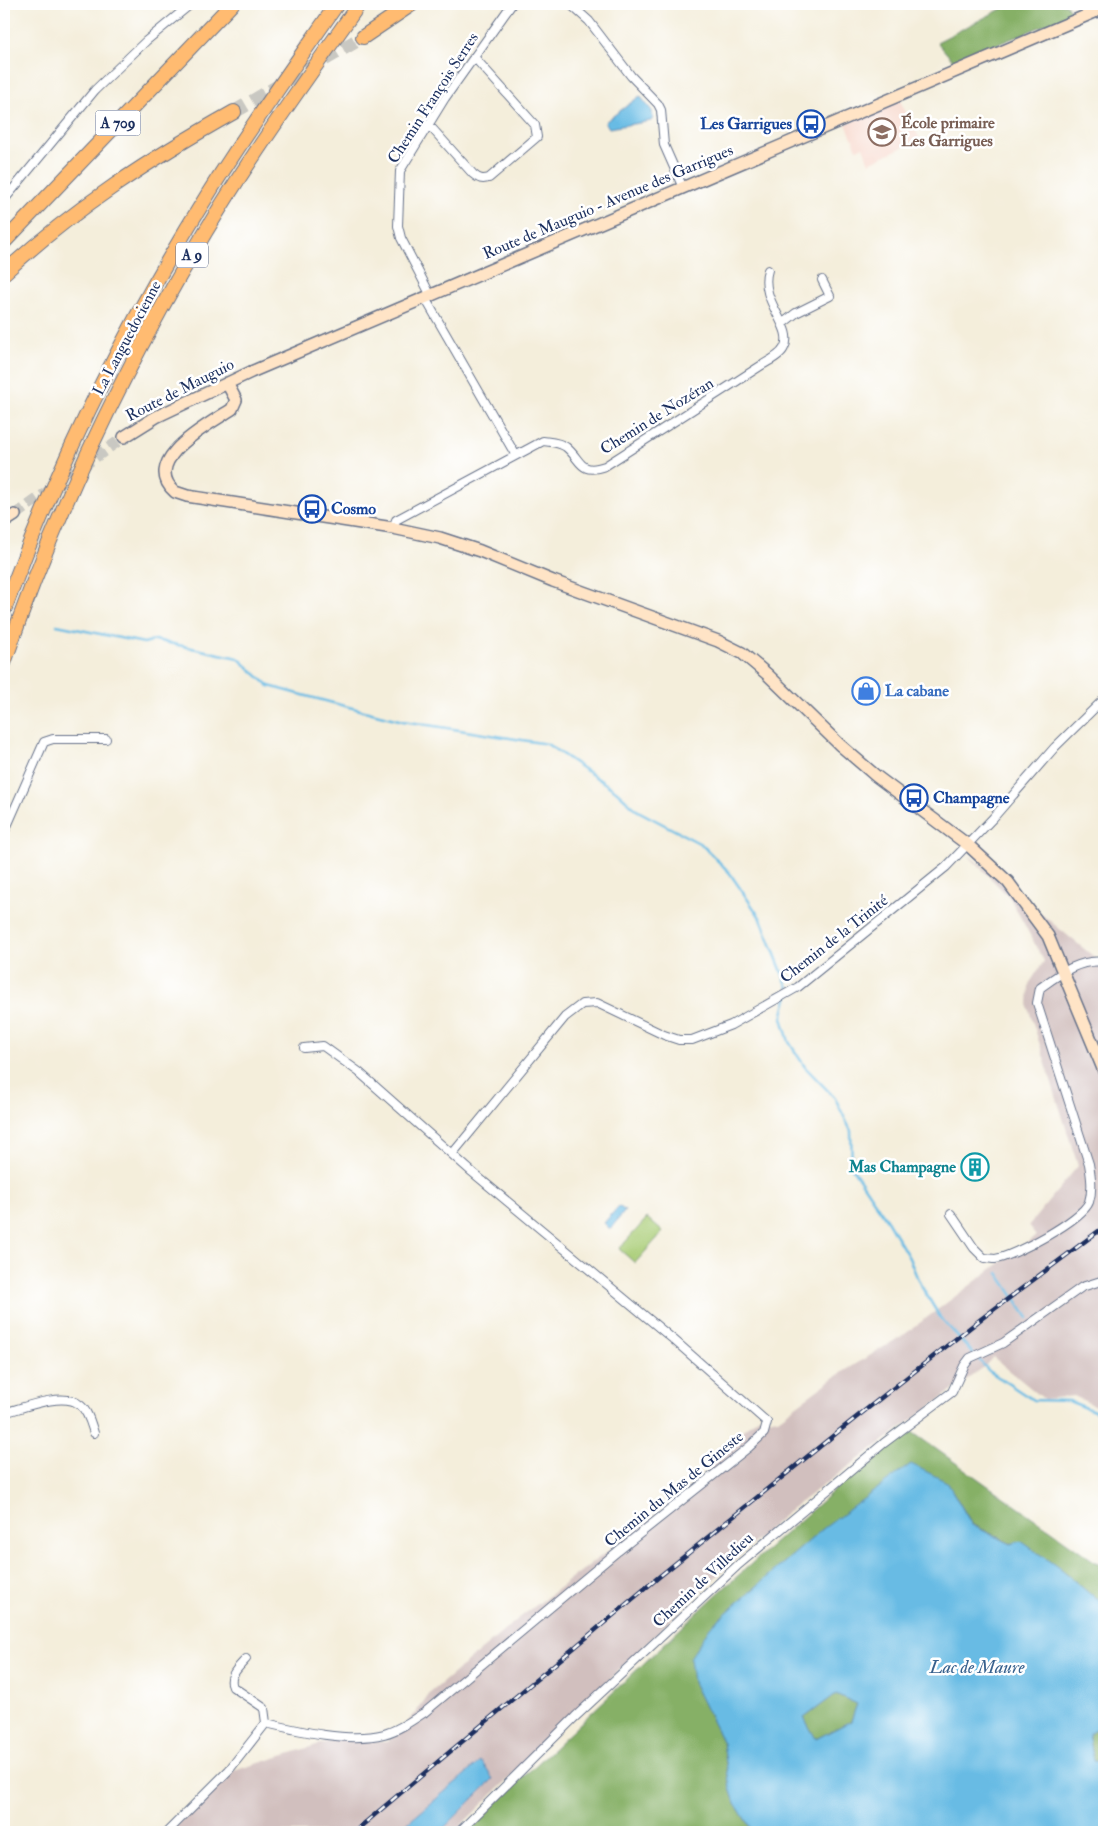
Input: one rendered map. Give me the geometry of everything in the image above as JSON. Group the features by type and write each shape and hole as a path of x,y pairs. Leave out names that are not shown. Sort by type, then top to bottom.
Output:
{"highway":[{"name":"A 709","path":"4,242 232,4"},
{"name":"La Languedocienne","path":"4,610 42,512 71,448 142,306 219,177 337,4"},
{"name":"La Languedocienne","path":"4,663 62,510 107,412 158,313 239,178 359,4"},
{"path":"364,37 412,4"},
{"path":"4,273 60,225 114,185 169,149 234,112"}],"street":[{"path":"4,200 95,90 146,42 191,4"},
{"name":"Chemin François Serres","path":"512,4 474,57 400,171 398,226 401,238 428,297 515,454"},
{"path":"570,4 589,21 631,76 658,104 661,110 664,145 683,188"},
{"name":"Route de Mauguio - Avenue des Garrigues","path":"251,372 1104,8"},
{"path":"429,125 473,174 478,179 484,180 489,178 537,136 536,125 474,57"},
{"name":"Chemin de Nozéran","path":"393,528 396,520 515,454 543,441 557,442 567,448 584,468 594,470 604,466 701,406 784,350 787,339 782,324 768,297 765,277 768,270"},
{"path":"782,324 796,312 830,296 822,280"},
{"name":"Route de Mauguio","path":"124,437 156,417 251,372"},
{"path":"227,383 236,400 232,409 177,447 168,459 166,477 170,488 175,492 187,496 393,528 480,550 553,581 730,646 754,663 840,746 876,776 968,845 1008,882 1031,910 1048,936 1104,1071"},
{"path":"4,522 15,515"},
{"name":"Chemin de la Trinité","path":"453,1153 565,1018 582,1004 597,1003 679,1040 692,1040 731,1025 798,987 946,867 1055,748 1104,700"},
{"path":"4,833 44,742 53,739 106,739"},
{"path":"951,1214 974,1248 984,1258 996,1259 1038,1240 1073,1220 1088,1203 1092,1182 1088,1164 1037,1003 1040,988 1064,971 1090,962 1104,962"},
{"path":"304,1048 322,1046 333,1053 359,1072 453,1153"},
{"name":"Chemin du Mas de Gineste","path":"266,1723 298,1730 358,1737 384,1734 400,1727 425,1712 618,1551 764,1433 767,1422 674,1340 472,1172 453,1153"},
{"name":"Chemin de Villedieu","path":"459,1832 575,1717 737,1566 797,1513 884,1443 952,1392 964,1366 974,1356 1004,1343 1082,1286 1104,1280"},
{"path":"4,1413 63,1399 79,1404 86,1412 94,1433"},
{"path":"167,1832 229,1770 266,1723 264,1708 233,1687 230,1682 232,1676 246,1660"}],"shaded area":[{"name":"École primaire Les Garrigues","path":"899,99 920,139 869,163 863,147 857,149 846,124"},
{"path":"966,853 1104,965 1104,1410 1074,1396 1044,1399 993,1357 984,1367 791,1509 695,1596 454,1832 171,1832 227,1773 336,1739 387,1742 406,1726 429,1694 518,1619 703,1479 717,1451 759,1417 778,1419 838,1375 905,1334 1036,1236 1028,1226 1078,1166 1028,1007 1029,984 1044,961 1010,898"}],"green space":[{"path":"1011,4 1066,4 1072,14 954,62 937,42"},
{"path":"647,1218 663,1232 635,1263 619,1249"},
{"path":"905,1427 1104,1568 1104,1602 1090,1594 1059,1568 972,1524 947,1482 824,1528 710,1627 693,1682 723,1743 730,1788 735,1803 753,1832 465,1832 714,1597"},
{"path":"836,1694 857,1704 851,1721 816,1739 804,1718"},
{"path":"1104,1724 1104,1763 1094,1761 1089,1734"}],"water":[{"path":"640,96 652,111 653,118 651,121 609,128 605,122"},
{"path":"619,1206 625,1211 610,1229 604,1223"},
{"name":"Lac de Maure","path":"911,1464 947,1482 972,1525 1010,1544 1021,1541 1059,1568 1090,1594 1104,1602 1104,1724 1089,1734 1094,1761 1104,1763 1104,1832 753,1832 735,1803 730,1788 723,1743 693,1682 690,1658 710,1627 824,1528","holes":["836,1694 857,1704 851,1721 816,1739 804,1718"]},
{"path":"481,1761 493,1779 440,1832 397,1832"}],"waterway":[{"path":"57,625 144,643 155,640 238,658 269,686 403,721 547,744 616,791 638,811 701,844 729,872 761,919 789,990"},
{"path":"788,995 782,1018 789,1042 805,1067 835,1098 851,1131 852,1168 888,1222 909,1258 920,1284 940,1317 989,1371 1033,1400 1069,1401 1104,1415"},
{"path":"998,1273 1028,1318"}],"tunnel":[{"path":"234,112 363,37"},
{"path":"15,515 124,437"}],"railway":[{"path":"354,1832 660,1576 839,1431 981,1319 1104,1227"}],"place":[{"name":"Les Garrigues","path":"811,124"},
{"name":"École primaire Les Garrigues","path":"882,132"},
{"name":"Cosmo","path":"312,509"},
{"name":"La cabane","path":"866,691"},
{"name":"Champagne","path":"914,798"},
{"name":"Mas Champagne","path":"975,1167"}]}
